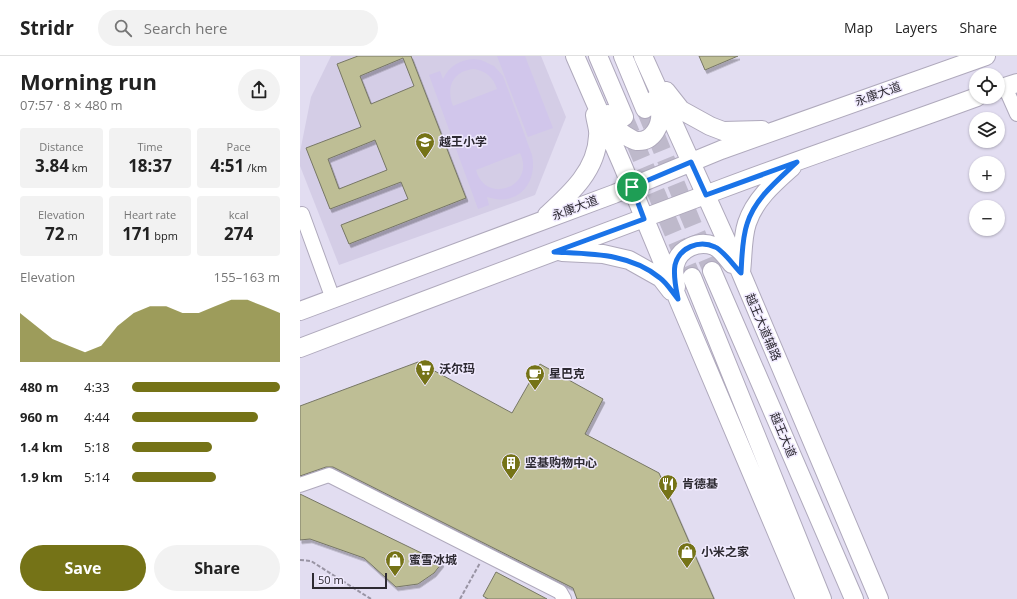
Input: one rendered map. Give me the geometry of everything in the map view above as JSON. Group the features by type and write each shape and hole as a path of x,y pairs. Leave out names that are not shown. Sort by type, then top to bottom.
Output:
{"main road":[{"path":"575,56 592,92 644,219 805,599"},
{"path":"598,56 624,117"},
{"path":"623,56 645,109"},
{"name":"越王大道辅路","path":"643,56 741,273 879,599"},
{"name":"永康大道","path":"300,312 541,222 632,187 691,162 986,56"},
{"path":"592,92 616,128 636,141 646,140 655,133 659,124 660,111 651,74"},
{"path":"651,74 681,110 710,126 723,131 782,129"},
{"path":"541,222 583,178 591,164 598,136 592,92"},
{"path":"300,348 706,195 969,100"},
{"path":"741,273 745,231 752,212 767,190 797,162"},
{"path":"678,299 674,276 675,265 680,254 691,246 704,243 716,247 741,273"},
{"path":"554,252 603,254 629,260 661,278 678,299"},
{"name":"越王大道","path":"712,271 854,599"},
{"name":"越王大道","path":"692,278 822,599"},
{"path":"856,547 861,599"},
{"path":"798,582 811,599"}],"street":[{"path":"1007,86 1017,114"},
{"path":"300,215 302,214 333,299"},
{"path":"300,485 329,475 560,592 564,599"}],"path":[{"path":"460,599 485,554"},
{"path":"300,560 311,561 371,599"}],"shaded area":[{"name":"越王小学","path":"331,56 541,56 566,117 535,195 339,265 300,166 300,152 311,97"},
{"path":"497,56 525,56 553,128 528,137"},
{"path":"469,60 481,60 494,66 503,76 532,155 533,166 532,176 523,191 516,196 507,199 487,197 489,205 478,209 429,75 440,71 443,79 445,74 456,64","holes":["474,69 482,71 488,75 497,89 453,106 450,93 453,82 460,73 466,70","520,153 523,165 521,175 516,182 508,187 499,189 489,187 481,181 476,170"]}],"building":[{"path":"358,56 411,56 466,198 349,244 341,225 408,199 401,182 330,209 306,148 361,127 337,64","holes":["403,58 414,86 371,104 360,76","375,140 387,170 339,189 328,159"]},
{"path":"699,56 738,56 705,70"},
{"name":"坚基购物中心","path":"418,362 512,413 540,364 603,399 585,434 659,473 714,599 577,599 573,588 333,467 326,467 300,476 300,406"},
{"path":"300,494 442,563 434,573 418,584 396,587 364,558 310,539 300,540"},
{"path":"496,572 547,599 488,599 483,596"}],"tunnel":[{"path":"645,109 712,271"},
{"path":"624,117 692,277"}],"place":[{"name":"越王小学","path":"425,159"},
{"name":"沃尔玛","path":"425,386"},
{"name":"星巴克","path":"535,391"},
{"name":"坚基购物中心","path":"511,480"},
{"name":"肯德基","path":"668,501"},
{"name":"小米之家","path":"687,569"},
{"name":"蜜雪冰城","path":"395,577"}],"route":[{"path":"691,162 706,195 797,162 767,190 752,212 747,222 745,231 741,273 716,247 704,243 691,246 680,254 675,265 674,276 678,299 661,278 629,260 603,254 554,252 644,219 632,187 691,162"}]}
